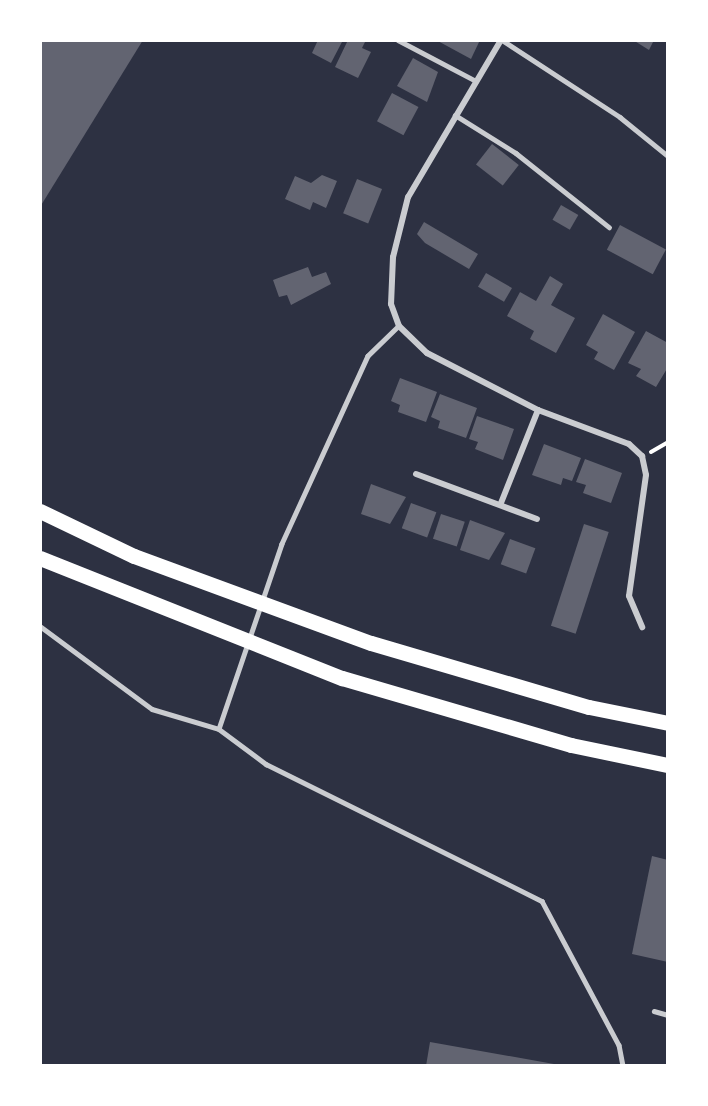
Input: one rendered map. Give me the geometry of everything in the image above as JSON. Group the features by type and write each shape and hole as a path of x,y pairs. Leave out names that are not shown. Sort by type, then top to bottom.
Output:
{"highway":[{"path":"40,511 134,556 371,643 589,706 668,723"},
{"path":"40,558 342,678 571,745 668,765"}],"street":[{"path":"501,40 408,197 393,257 392,303 399,326 427,353 538,410 629,444 642,456 646,475 629,596 642,627"},
{"path":"501,503 538,410"},
{"path":"416,474 501,503 537,519"}],"lane":[{"path":"398,40 476,81"},
{"path":"501,40 620,117 668,156"},
{"path":"455,115 516,153 609,227"},
{"path":"219,729 225,700 282,544 368,356 399,326"},
{"path":"40,626 152,709 219,729 267,764 542,901 620,1045 623,1065"},
{"path":"654,1011 668,1015"}],"building":[{"path":"40,40 143,40 40,207"},
{"path":"318,40 343,40 331,63 312,53"},
{"path":"348,40 366,40 362,48 371,52 358,78 335,67"},
{"path":"436,40 480,40 471,59"},
{"path":"633,40 654,40 649,50"},
{"path":"413,58 438,72 427,102 397,86"},
{"path":"392,93 418,107 403,135 377,121"},
{"path":"492,144 519,165 503,185 476,164"},
{"path":"322,175 337,181 326,208 313,202 310,210 285,199 295,176 311,183"},
{"path":"357,179 382,189 368,223 343,213"},
{"path":"561,205 578,215 570,230 552,220"},
{"path":"424,222 478,254 469,269 425,243 417,234"},
{"path":"620,225 666,249 653,274 607,250"},
{"path":"308,267 312,277 326,272 331,284 291,305 287,295 279,297 273,280"},
{"path":"486,273 512,288 504,302 478,287"},
{"path":"550,276 563,284 551,305 575,318 556,353 530,339 534,331 507,316 520,292 536,301"},
{"path":"603,314 635,332 614,370 594,359 598,352 586,345"},
{"path":"646,331 668,343 668,367 656,387 636,376 641,369 628,363"},
{"path":"400,378 437,392 426,422 398,412 400,405 391,401"},
{"path":"440,394 477,408 466,438 438,428 440,421 431,417"},
{"path":"477,416 514,429 503,460 475,449 478,442 469,439"},
{"path":"544,444 581,458 572,481 563,478 561,485 532,475"},
{"path":"585,459 622,473 611,503 583,493 586,485 576,482"},
{"path":"371,484 406,497 390,524 361,514"},
{"path":"411,503 436,512 427,538 402,528"},
{"path":"441,514 465,522 457,546 433,539"},
{"path":"470,520 505,533 489,560 460,550"},
{"path":"584,524 609,532 576,634 551,626"},
{"path":"510,539 535,548 526,574 501,564"},
{"path":"652,856 668,860 668,962 632,954"},
{"path":"430,1042 554,1064 553,1066 426,1066"}]}
